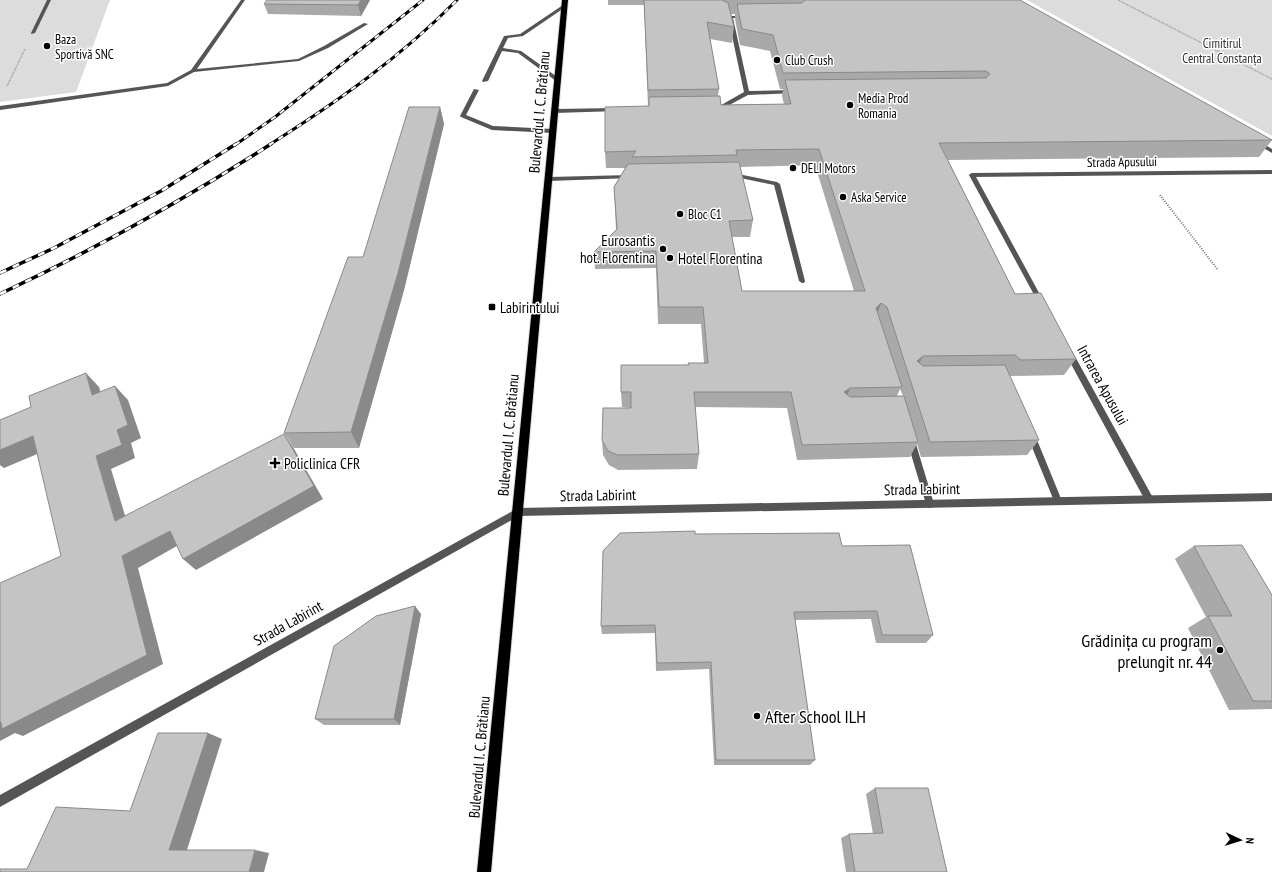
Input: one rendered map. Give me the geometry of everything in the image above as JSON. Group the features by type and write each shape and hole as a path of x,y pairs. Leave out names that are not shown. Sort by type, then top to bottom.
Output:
{"main road":[{"name":"Bulevardul I. C. Brătianu","path":"484,872 565,3"}],"street":[{"path":"33,33 49,0"},
{"path":"193,71 243,0"},
{"path":"485,81 506,37 521,35 565,3"},
{"path":"724,14 730,17 753,16"},
{"path":"730,17 747,93"},
{"path":"0,108 168,84 193,71 299,60 326,47 366,24"},
{"path":"500,49 519,52 558,80"},
{"path":"476,90 463,116 492,128 553,131"},
{"path":"712,109 720,109 747,93 795,92"},
{"path":"555,110 619,110"},
{"path":"1252,139 1272,151"},
{"name":"Strada Apusului","path":"1047,312 972,175 1272,172"},
{"path":"727,175 735,175 777,184 802,281"},
{"path":"549,179 634,177"},
{"name":"Intrarea Apusului","path":"1066,347 1149,499"},
{"path":"1027,426 1058,501"},
{"path":"909,435 930,504"},
{"name":"Strada Labirint","path":"0,802 518,512 1272,497"}],"path":[{"path":"1118,0 1272,79"},
{"path":"7,87 33,33"},
{"path":"1143,173 1218,270"}],"green space":[{"name":"Baza Sportivă SNC","path":"0,0 110,0 76,92 0,102"},
{"name":"Cimitirul Central Constanța","path":"1027,0 1272,0 1272,136"}],"building":[{"path":"267,0 361,0 358,5 264,4"},
{"path":"644,0 722,0 728,3 734,27 707,22 719,89 648,90"},
{"path":"805,0 1020,0 1272,140 939,143 1015,294 1041,293 1076,359 1021,360 1015,355 923,356 917,361 923,366 1005,365 1039,440 930,442 887,307 881,303 876,308 902,387 850,388 844,392 850,397 904,396 918,442 802,445 791,392 694,392 699,454 618,455 608,451 602,440 603,408 631,408 631,392 621,392 621,365 689,365 688,363 708,363 703,307 659,307 656,251 594,252 617,229 614,187 628,164 739,162 753,220 729,221 742,291 865,291 819,149 736,150 737,155 632,157 636,151 605,152 605,107 649,106 649,97 720,96 721,105 791,104 785,80 986,78 990,74 986,71 783,73 773,35 742,29 737,4 802,3"},
{"path":"409,107 440,107 398,273 351,432 284,433 348,257 363,257"},
{"path":"86,373 92,395 115,386 128,425 117,430 122,445 96,456 115,521 284,434 314,486 183,559 170,531 122,556 147,655 2,729 0,722 0,583 61,556 33,436 0,450 0,420 31,407 29,396"},
{"path":"695,531 695,534 839,533 842,546 910,545 933,635 882,635 877,611 794,612 815,760 716,760 711,662 657,663 655,625 601,626 603,551 620,533"},
{"path":"1242,545 1272,595 1272,701 1253,701 1208,616 1232,616 1194,546"},
{"path":"415,606 394,719 315,719 334,646 376,616"},
{"path":"158,733 208,733 169,850 255,850 249,872 0,872 0,869 27,869 56,807 130,811"},
{"path":"875,788 928,788 947,872 855,872 849,834 883,833"}],"railway":[{"path":"235,145 275,117 423,0"},
{"path":"269,145 368,78 414,41 457,0"},
{"path":"0,273 54,248 161,191 236,144"},
{"path":"0,294 138,224 271,144"}],"place":[{"name":"Baza Sportivă SNC","path":"47,46"},
{"name":"Club Crush","path":"777,60"},
{"name":"Media Prod Romania","path":"850,105"},
{"name":"DELI Motors","path":"793,168"},
{"name":"Aska Service","path":"843,197"},
{"name":"Bloc C1","path":"680,214"},
{"name":"Eurosantis hot. Florentina","path":"663,249"},
{"name":"Hotel Florentina","path":"670,258"},
{"name":"Labirintului","path":"492,307"},
{"name":"Policlinica CFR","path":"275,463"},
{"name":"Grădinița cu program prelungit nr. 44","path":"1220,650"},
{"name":"After School ILH","path":"757,716"}]}
